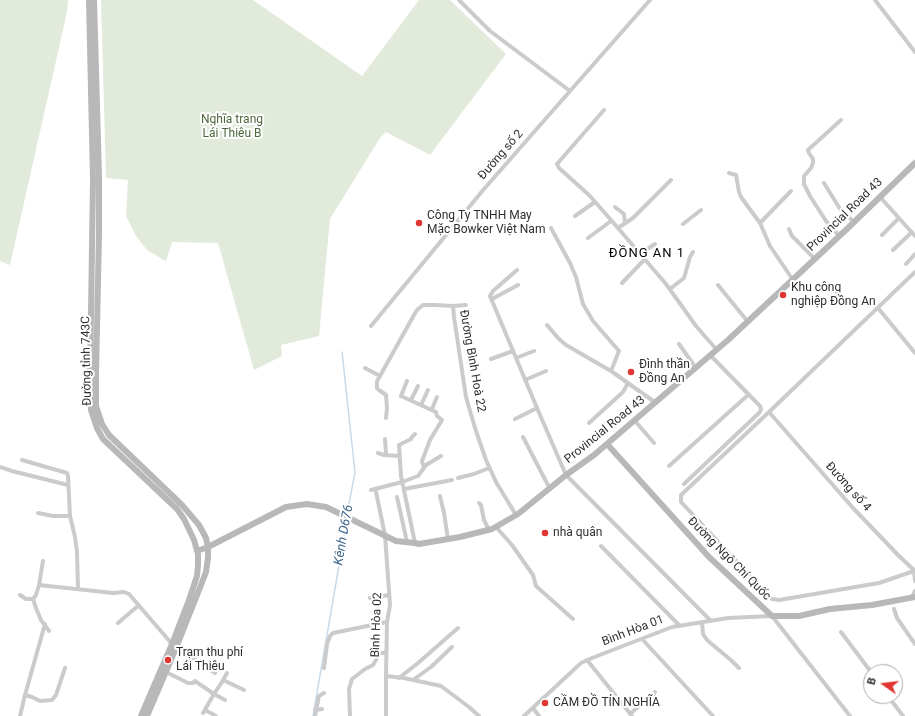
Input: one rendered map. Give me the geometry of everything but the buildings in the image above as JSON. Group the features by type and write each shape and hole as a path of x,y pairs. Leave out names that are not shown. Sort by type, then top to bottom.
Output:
{"main road":[{"name":"Đường tỉnh 743C","path":"89,0 93,180 96,234 96,406 102,424 109,435 191,515 203,531 208,547 206,572 174,646 141,716"},
{"name":"Đường tỉnh 743C","path":"94,0 99,176 90,380 91,410 97,428 104,439 177,509 190,529 197,551 197,576 166,672 147,716"},
{"name":"Provincial Road 43","path":"208,547 286,507 307,504 326,507 396,540 419,544 489,530 496,527 516,515 594,456 656,403 748,322 915,163"},
{"name":"Đường Ngô Chí Quốc","path":"607,444 709,558 772,616 799,616 830,609 872,605 913,597"},
{"path":"197,551 208,547"}],"street":[{"path":"459,0 490,31 570,91"},
{"name":"Đường số 2","path":"371,326 484,189 650,0"},
{"path":"875,0 915,52"},
{"path":"604,110 557,164 558,168 612,220 670,289 696,326 717,350"},
{"path":"839,236 826,221 810,196 804,184 804,176 811,168 813,163 813,159 808,150 841,120"},
{"path":"729,173 736,175 741,196 760,222 770,246 793,280"},
{"path":"618,228 633,218 671,180"},
{"path":"824,183 840,208 854,222"},
{"path":"760,222 791,190"},
{"path":"880,197 914,234 893,250"},
{"path":"575,216 595,202"},
{"path":"616,207 624,214 625,223"},
{"path":"683,224 701,210"},
{"path":"882,235 899,218"},
{"path":"588,238 612,220"},
{"path":"551,228 575,275 583,304 593,321 619,351 611,371"},
{"path":"789,229 792,236 815,259"},
{"path":"640,254 655,244"},
{"path":"670,289 684,278 693,252"},
{"path":"906,264 915,254"},
{"path":"622,283 645,260"},
{"path":"517,270 493,291 490,296 566,476 711,621"},
{"path":"915,272 681,494 681,502 772,598 780,600 879,584 914,571 915,581"},
{"path":"492,299 518,285"},
{"path":"718,285 748,322"},
{"name":"Đường Bình Hoà 22","path":"380,376 417,310 423,305 453,306 466,397 475,428 489,468 516,515"},
{"path":"453,306 466,305"},
{"path":"878,308 915,353"},
{"path":"547,325 550,331 566,345 611,371 656,403"},
{"path":"679,344 696,368"},
{"path":"491,359 513,351"},
{"path":"516,358 534,351"},
{"path":"684,484 760,412 761,409 760,406 710,355"},
{"path":"364,368 380,376 377,381 377,388 386,395 386,418"},
{"path":"525,380 546,371"},
{"path":"407,381 401,396 436,412 436,416 442,420 430,440 422,461 424,468"},
{"path":"589,423 623,392 628,383"},
{"path":"411,400 418,386"},
{"path":"421,405 428,390"},
{"path":"669,466 748,395"},
{"path":"432,410 437,397"},
{"path":"515,419 537,408"},
{"name":"Đường số 4","path":"769,412 853,508 914,571"},
{"path":"635,421 654,443"},
{"path":"415,434 411,439 398,445 400,476 415,543"},
{"path":"523,437 550,489"},
{"path":"385,439 386,455"},
{"path":"378,453 399,456"},
{"path":"371,490 418,476 426,465 441,456"},
{"path":"22,460 67,473 70,516 77,552 78,589"},
{"path":"0,468 68,484"},
{"path":"458,478 489,468"},
{"path":"404,489 452,480"},
{"name":"Bình Hòa 02","path":"376,492 385,535 390,606 387,622 386,716"},
{"path":"440,496 448,539"},
{"path":"397,497 407,542"},
{"path":"479,503 484,520 489,530"},
{"path":"38,513 53,516 70,516"},
{"path":"496,527 512,545 532,575 536,586 573,620"},
{"path":"601,546 680,626"},
{"path":"33,599 39,585 43,561"},
{"path":"39,585 124,592 129,594 160,632 174,646 215,673"},
{"path":"913,597 915,591"},
{"path":"20,595 26,599 33,599"},
{"path":"370,598 389,595"},
{"path":"33,599 36,608 49,631"},
{"path":"118,623 139,605"},
{"path":"894,609 897,618 915,644"},
{"path":"772,616 850,716"},
{"name":"Bình Hòa 01","path":"524,716 581,662 672,627 728,618 772,616"},
{"path":"324,668 327,644 333,633 387,622"},
{"path":"702,622 703,634 707,640 739,668"},
{"path":"20,716 45,624"},
{"path":"399,678 458,628"},
{"path":"841,632 865,664"},
{"path":"642,639 713,716"},
{"path":"413,680 452,647"},
{"path":"350,716 349,689 352,679 365,669 374,665 380,653 386,653"},
{"path":"587,660 631,715 655,692"},
{"path":"25,695 40,700 52,700 56,695 65,668"},
{"path":"166,672 188,683 193,683 195,681 225,700"},
{"path":"216,716 204,712 227,673"},
{"path":"386,676 441,686 479,716"},
{"path":"223,680 244,690"},
{"path":"315,716 319,696 324,693"},
{"path":"894,704 903,716"},
{"path":"533,708 539,716"},
{"path":"315,710 322,709"}],"green space":[{"path":"0,0 68,0 67,12 10,265 0,261"},
{"name":"Nghĩa trang Lái Thiêu B","path":"101,0 253,0 362,76 419,0 450,0 506,54 430,155 386,132 380,138 330,219 319,336 281,345 282,356 254,370 218,243 172,242 166,261 147,250 136,236 126,216 128,180 106,178"}],"waterway":[{"name":"Kênh D676","path":"342,352 355,472 347,515"},
{"name":"Kênh D676","path":"313,716 347,519"}],"place":[{"name":"Công Ty TNHH May Mặc Bowker Việt Nam","path":"419,223"},
{"name":"Khu công nghiệp Đồng An","path":"783,295"},
{"name":"Đình thần Đồng An","path":"631,372"},
{"name":"nhà quân","path":"545,533"},
{"name":"Trạm thu phí Lái Thiêu","path":"168,660"},
{"name":"CẦM ĐỒ TÍN NGHĨA","path":"545,703"}],"district":[{"name":"ĐỒNG AN 1","path":"647,254"}]}
